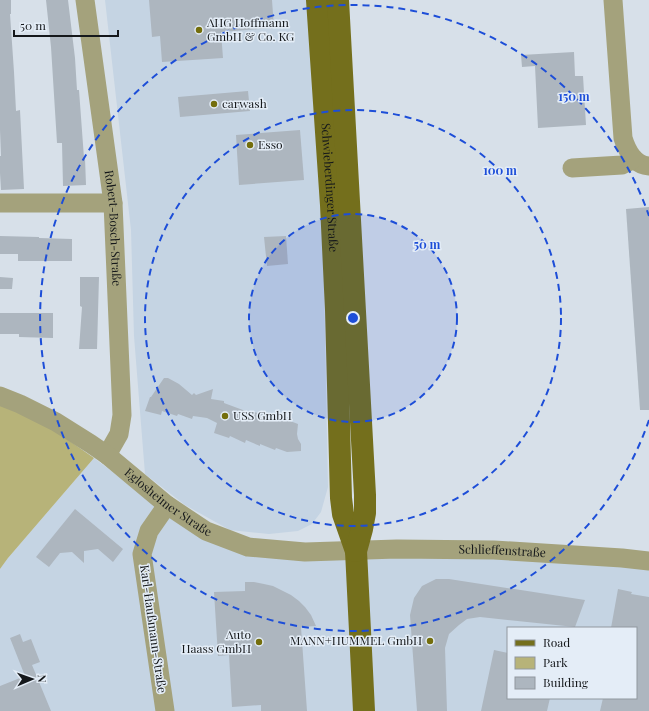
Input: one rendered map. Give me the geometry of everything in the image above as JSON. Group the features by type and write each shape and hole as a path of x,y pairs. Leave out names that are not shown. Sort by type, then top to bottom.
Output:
{"main road":[{"name":"Schwieberdinger Straße","path":"317,0 331,205 336,310 340,498 343,514 356,551 364,711"},
{"name":"Schwieberdinger Straße","path":"338,0 366,495 365,513 356,551"},
{"path":"337,375 359,374"}],"street":[{"name":"Robert-Bosch-Straße","path":"86,0 113,203 122,415 119,434 107,455"},
{"path":"614,0 623,138 628,153 642,162"},
{"path":"572,168 622,165 642,162"},
{"path":"0,203 113,203"},
{"name":"Eglosheimer Straße","path":"0,396 56,422 91,444 107,455 167,506 206,531 248,547 305,552 356,551"},
{"name":"Karl-Haußmann-Straße","path":"165,711 142,554 149,531 167,506"},
{"name":"Schlieffenstraße","path":"356,551 494,550 649,561"}],"shaded area":[{"path":"105,0 310,0 322,186 328,487 321,512 312,524 298,531 269,534 230,530 185,505 145,474 134,336 131,230"},
{"path":"94,458 166,512 249,553 649,561 649,711 0,711 0,569"}],"green space":[{"path":"0,404 35,417 94,458 0,569"}],"building":[{"path":"0,0 11,0 10,14 16,111 20,110 24,189 1,190"},
{"path":"46,0 68,0 77,90 79,90 86,185 63,186 62,143 57,143 51,47"},
{"name":"AHG Hoffmann GmbH & Co. KG","path":"149,0 272,0 274,28 221,32 223,58 162,62 160,36 152,37"},
{"path":"574,52 575,76 583,76 586,125 538,128 535,66 522,67 521,55"},
{"name":"carwash","path":"248,91 250,111 180,117 178,97"},
{"path":"300,130 304,180 239,185 236,135"},
{"path":"649,207 649,410 640,410 626,209"},
{"path":"0,236 72,239 72,261 18,261 18,254 0,254"},
{"path":"286,236 288,264 267,266 264,237"},
{"path":"0,277 13,278 12,289 0,289"},
{"path":"80,277 99,277 97,349 79,349 82,307 80,306"},
{"path":"0,313 53,313 53,338 19,337 19,334 0,334"},
{"name":"USS GmbH","path":"164,378 168,378 179,384 192,395 194,393 196,395 213,389 211,399 224,401 224,403 251,413 251,411 267,416 267,414 298,424 297,434 301,444 301,451 287,452 276,448 275,450 246,440 245,443 230,436 229,438 214,433 217,423 207,418 193,416 192,419 178,414 177,416 162,411 161,415 145,411 150,397"},
{"path":"75,509 123,549 113,562 98,549 84,551 84,563 72,552 60,553 49,567 36,557"},
{"name":"MANN+HUMMEL GmbH","path":"436,579 449,579 585,600 575,627 480,617 467,619 449,634 445,648 447,711 417,711 410,615 414,598 422,586"},
{"name":"Auto Haass GmbH","path":"245,582 254,582 273,586 291,595 305,607 311,615 316,626 301,627 307,711 261,711 261,705 232,707 229,655 218,656 214,592 245,591"},
{"path":"618,589 632,592 631,594 649,597 649,711 600,711 603,699 637,699 637,627 611,627"},
{"path":"20,634 23,642 31,639 40,662 32,665 51,711 0,711 0,686 25,676 10,638"},
{"path":"494,650 507,653 507,699 550,699 547,711 481,711"}],"place":[{"name":"AHG Hoffmann GmbH & Co. KG","path":"199,30"},
{"name":"carwash","path":"214,104"},
{"name":"Esso","path":"250,145"},
{"name":"USS GmbH","path":"225,416"},
{"name":"MANN+HUMMEL GmbH","path":"430,641"},
{"name":"Auto Haass GmbH","path":"259,642"}]}
